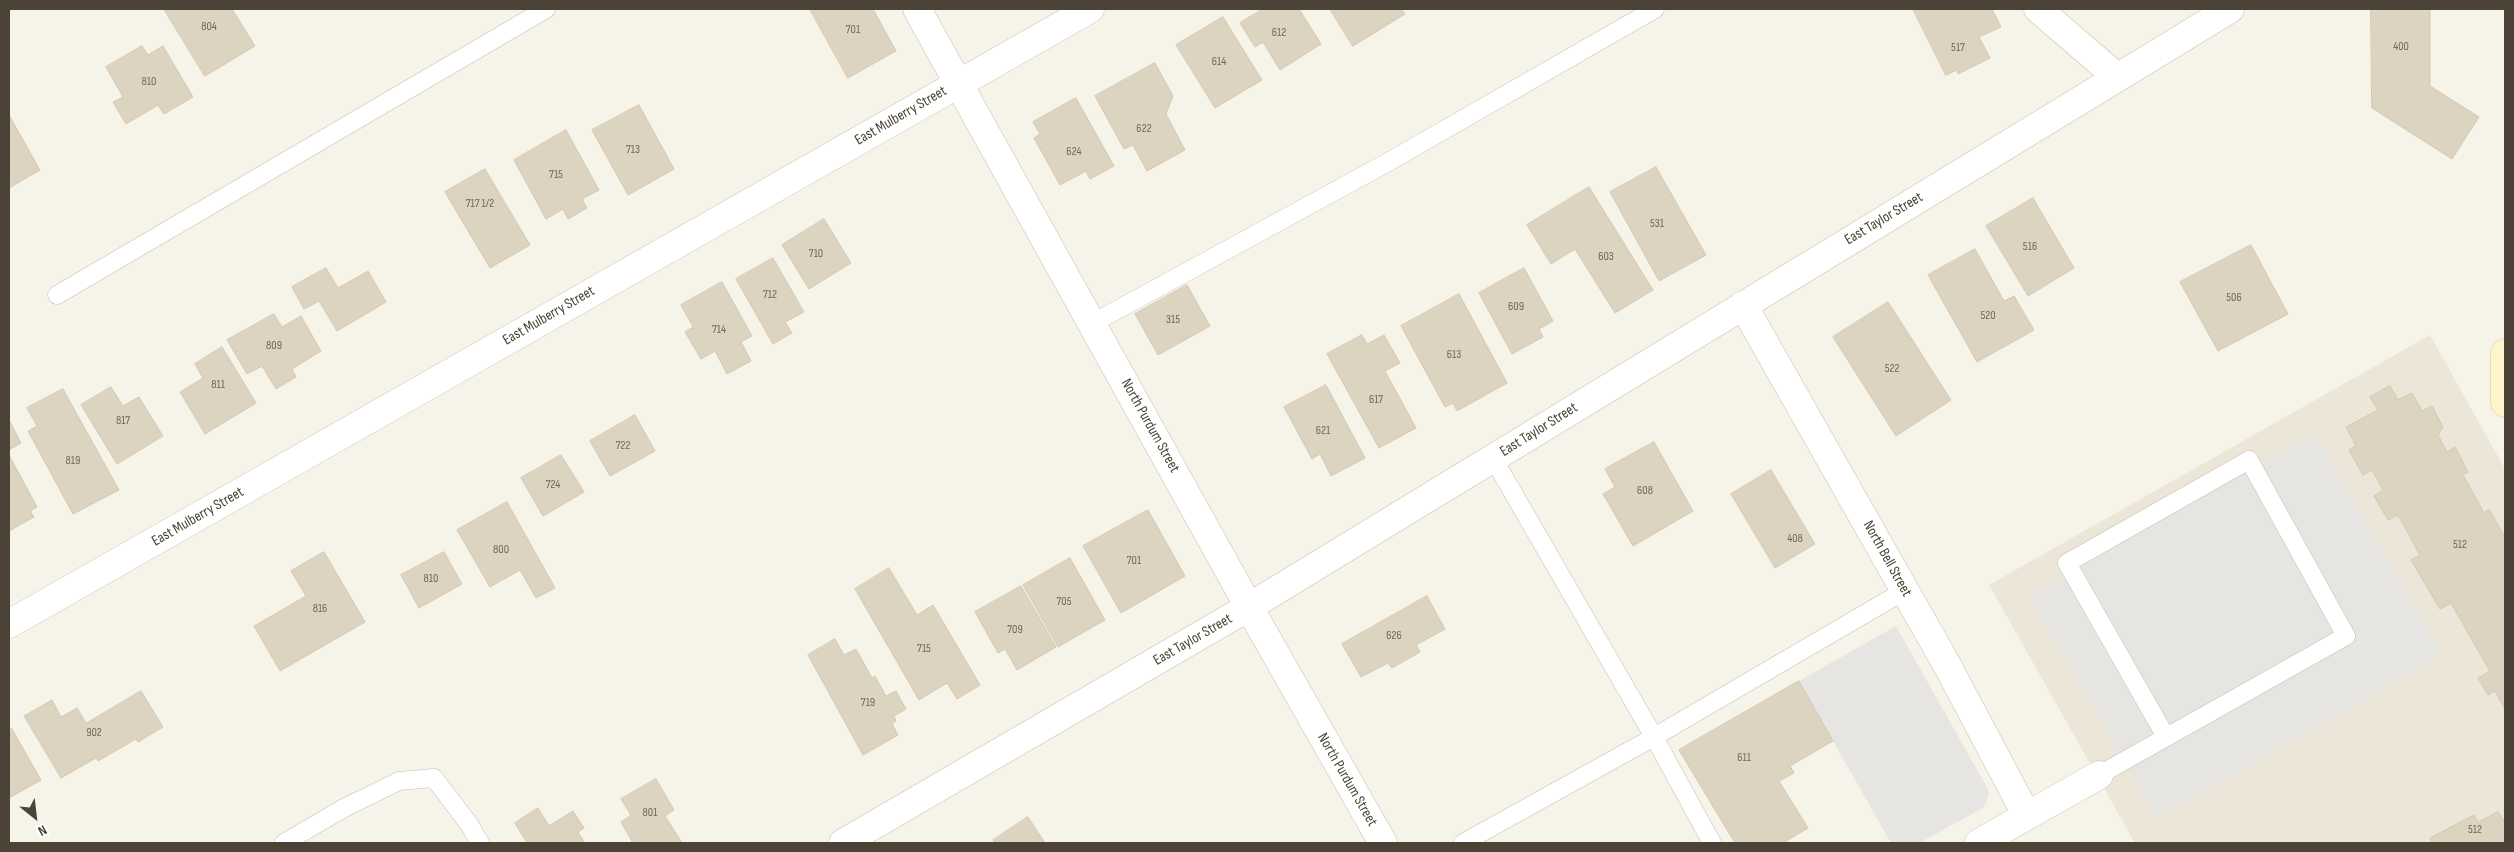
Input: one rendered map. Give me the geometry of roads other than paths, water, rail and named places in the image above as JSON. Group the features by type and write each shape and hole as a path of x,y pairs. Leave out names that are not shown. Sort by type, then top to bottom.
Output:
{"main road":[{"path":"2505,353 2505,403"}],"street":[{"name":"North Purdum Street","path":"917,9 1249,607 1383,843"},
{"name":"East Mulberry Street","path":"9,624 1090,9"},
{"path":"2038,9 2117,77"},
{"name":"East Taylor Street","path":"843,843 1249,607 2230,9"},
{"name":"North Bell Street","path":"1743,305 1904,591 2027,816"},
{"path":"1979,843 2099,774"}],"lane":[{"path":"57,295 546,9"},
{"path":"1093,323 1390,161 1655,9"},
{"path":"1493,458 1654,737 1712,843"},
{"path":"2099,774 2166,737 2346,636 2249,460 2067,563 2166,737"},
{"path":"1463,843 1654,737 1904,591"},
{"path":"284,843 344,808 398,780 434,778 469,824 480,843"}]}
